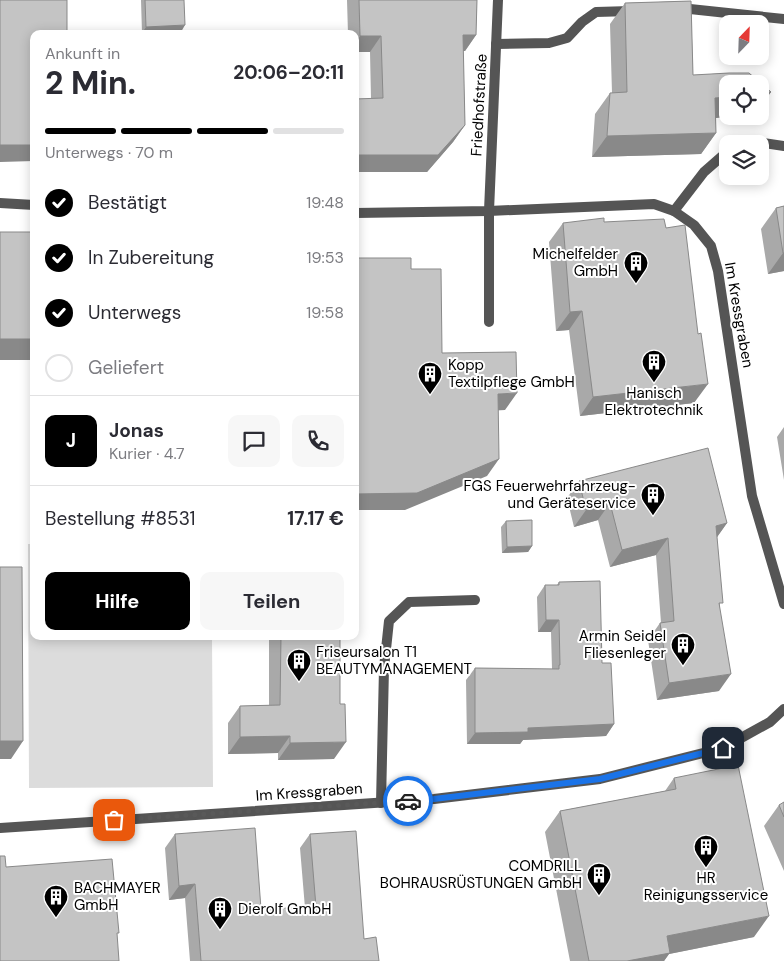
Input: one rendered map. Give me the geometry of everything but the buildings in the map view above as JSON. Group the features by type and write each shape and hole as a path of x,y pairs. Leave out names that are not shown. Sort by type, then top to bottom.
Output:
{"street":[{"name":"Friedhofstraße","path":"489,322 489,211 498,0"},
{"path":"671,10 690,9 784,20"},
{"path":"496,44 549,43 567,38 582,22 596,12 643,11"},
{"path":"769,144 784,146"},
{"path":"674,211 704,172 719,159"},
{"path":"0,203 30,205"},
{"name":"Im Kressgraben","path":"359,213 489,211 654,204 674,211 694,225 711,246 718,272 752,496 784,604"},
{"path":"381,803 384,668 390,621 409,602 475,600"},
{"name":"Im Kressgraben","path":"0,828 434,799 600,779 723,748 770,722 784,709"}],"shaded area":[{"path":"28,544 30,544 30,640 212,640 213,787 29,788"}],"way so far":[{"path":"114,820 408,801"}],"place":[{"name":"Michelfelder GmbH","path":"636,284"},
{"name":"Hanisch Elektrotechnik","path":"654,383"},
{"name":"Kopp Textilpflege GmbH","path":"430,395"},
{"name":"FGS Feuerwehrfahrzeug- und Geräteservice","path":"653,516"},
{"name":"Armin Seidel Fliesenleger","path":"683,666"},
{"name":"Friseursalon T1 BEAUTYMANAGEMENT","path":"299,682"},
{"name":"HR Reinigungsservice","path":"706,868"},
{"name":"COMDRILL BOHRAUSRÜSTUNGEN GmbH","path":"599,896"},
{"name":"BACHMAYER GmbH","path":"56,918"},
{"name":"Dierolf GmbH","path":"220,930"}],"route":[{"path":"408,801 600,779 723,748"}]}
